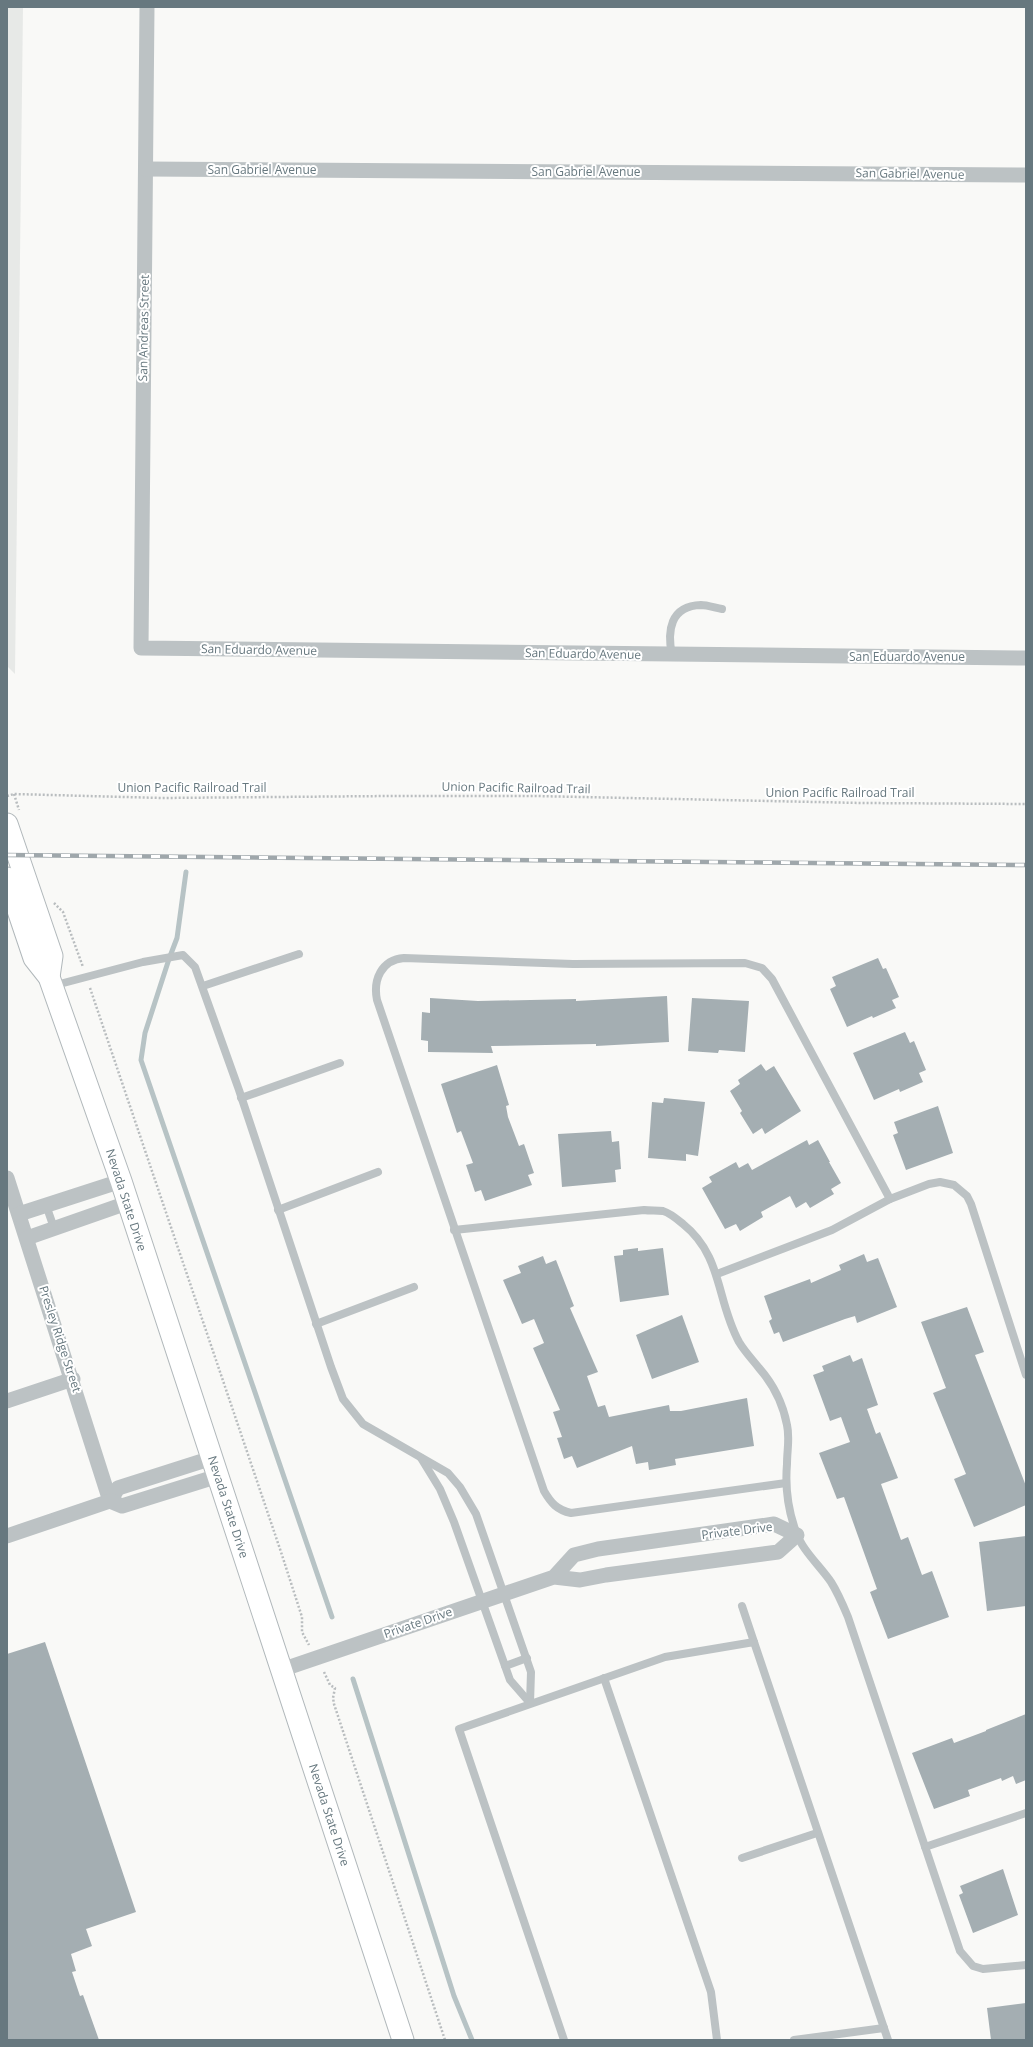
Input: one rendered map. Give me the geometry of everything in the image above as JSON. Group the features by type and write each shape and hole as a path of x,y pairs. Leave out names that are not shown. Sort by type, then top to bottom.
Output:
{"street":[{"name":"San Andreas Street","path":"141,648 147,7"},
{"name":"San Gabriel Avenue","path":"146,169 1026,175"},
{"name":"San Eduardo Avenue","path":"141,648 1026,658"},
{"name":"Nevada State Drive","path":"7,824 52,956 50,981"},
{"name":"Nevada State Drive","path":"7,878 34,958 50,981 121,1181 403,2040"},
{"name":"Presley Ridge Street","path":"7,1178 73,1379 110,1501"},
{"path":"19,1214 121,1181"},
{"path":"26,1238 127,1203"},
{"path":"7,1401 73,1379"},
{"path":"7,1536 110,1501 122,1506 215,1467"},
{"name":"Private Drive","path":"282,1670 554,1577 580,1580 606,1575 778,1552 797,1535 774,1524 598,1548 574,1555 554,1577"}],"lane":[{"path":"672,655 668,638 671,622 682,610 701,605 722,610"},
{"path":"203,986 299,954"},
{"path":"50,981 86,977 143,962 183,955 195,967 203,986 316,1324 343,1399 363,1424 448,1473 460,1487 476,1514 527,1658 531,1672 530,1704"},
{"path":"786,1483 571,1513 557,1508 550,1501 544,1491 376,1000 376,979 381,970 388,963 397,958 573,964 745,963 762,968 772,979 890,1199"},
{"path":"241,1098 340,1063"},
{"path":"278,1210 378,1172"},
{"path":"717,1274 832,1230 890,1199 940,1182 954,1185 968,1196 1026,1375"},
{"path":"46,1205 54,1228"},
{"path":"454,1230 644,1210 663,1211 689,1229 700,1242 710,1255 717,1274 724,1306 733,1329 749,1357 770,1383 784,1411 789,1440 786,1483 789,1508 797,1535 840,1598 857,1642 960,1952 973,1966 983,1970 1026,1965"},
{"path":"316,1324 414,1287"},
{"path":"420,1456 440,1489 454,1522 510,1680 530,1704"},
{"path":"742,1606 817,1833 888,2040"},
{"path":"564,2040 459,1729 665,1657 754,1642"},
{"path":"505,1666 527,1658"},
{"path":"604,1678 711,1992 717,2040"},
{"path":"925,1847 1026,1812"},
{"path":"742,1858 817,1833"},
{"path":"794,2040 884,2028"}],"path":[{"name":"Union Pacific Railroad Trail","path":"7,796 14,794 162,798 535,796 816,803 1026,804"},
{"path":"63,912 123,1080 281,1552 302,1617 302,1632"},
{"path":"330,1685 335,1688 333,1698 334,1704 445,2040"}],"shaded area":[{"path":"7,7 23,7 15,674 7,666"}],"building":[{"path":"878,958 883,969 886,968 899,997 892,1000 896,1008 873,1018 872,1016 847,1027 830,989 836,986 832,977"},
{"path":"667,996 669,1042 596,1046 596,1044 491,1046 493,1053 428,1052 428,1041 421,1040 422,1012 430,1013 430,998 478,1001 576,999 576,1001"},
{"path":"692,998 749,1001 745,1052 719,1050 718,1053 688,1051"},
{"path":"905,1032 910,1043 914,1041 926,1070 919,1073 923,1082 900,1092 899,1089 874,1100 853,1053"},
{"path":"761,1064 766,1071 774,1066 801,1111 765,1134 762,1128 753,1134 740,1113 742,1111 730,1091 740,1084 738,1080"},
{"path":"497,1065 509,1105 506,1106 508,1117 519,1146 524,1144 534,1173 528,1175 532,1185 485,1201 481,1190 475,1192 466,1165 473,1163 461,1131 457,1133 441,1084"},
{"path":"664,1098 705,1102 698,1156 686,1154 686,1161 648,1158 652,1102 663,1103"},
{"path":"938,1106 953,1153 906,1170 893,1135 898,1133 894,1122"},
{"path":"611,1131 612,1142 619,1141 621,1169 615,1170 616,1182 562,1187 558,1134"},
{"path":"807,1140 809,1145 818,1140 841,1183 831,1189 834,1194 810,1208 806,1202 796,1208 790,1196 761,1212 763,1217 740,1231 736,1224 725,1229 702,1188 712,1182 709,1177 736,1162 739,1168 748,1163 752,1170"},
{"path":"638,1248 638,1251 663,1248 669,1295 620,1302 614,1256 623,1255 623,1250"},
{"path":"864,1254 867,1262 878,1258 897,1307 857,1323 855,1316 845,1319 783,1342 779,1332 774,1334 769,1321 772,1319 764,1296 810,1279 811,1283 841,1270 839,1265"},
{"path":"543,1256 546,1264 556,1260 574,1306 570,1308 598,1372 587,1376 598,1407 605,1405 609,1417 669,1405 670,1411 681,1411 747,1398 754,1446 675,1459 676,1465 649,1470 648,1462 636,1464 632,1446 577,1468 572,1456 564,1459 557,1438 562,1437 553,1412 560,1410 533,1348 544,1343 534,1319 522,1324 503,1280 521,1273 518,1266"},
{"path":"967,1307 984,1352 975,1355 1026,1486 1026,1505 974,1527 954,1479 966,1474 933,1393 946,1388 921,1322"},
{"path":"682,1315 699,1362 652,1379 636,1335"},
{"path":"850,1355 853,1362 862,1358 878,1405 867,1409 876,1434 880,1432 898,1478 881,1484 901,1540 908,1537 922,1575 932,1571 949,1617 888,1639 870,1592 877,1589 844,1497 837,1499 819,1453 850,1442 841,1417 830,1421 813,1375 824,1371 822,1366"},
{"path":"1026,1536 1026,1606 987,1611 979,1542"},
{"path":"45,1642 136,1912 86,1929 92,1946 71,1954 76,1971 72,1972 80,1996 83,1995 99,2040 7,2040 7,1654"},
{"path":"1026,1714 1026,1780 1016,1784 1013,1776 1002,1781 1001,1778 968,1790 970,1796 934,1809 912,1753 952,1738 954,1743"},
{"path":"1003,1869 1018,1915 973,1933 959,1895 963,1893 960,1886"},
{"path":"1026,2003 1026,2040 991,2040 987,2008"}],"waterway":[{"path":"186,872 177,938 145,1033 141,1060 332,1617"},
{"path":"353,1679 454,1996 472,2040"}],"railway":[{"path":"7,855 1026,865"}]}
